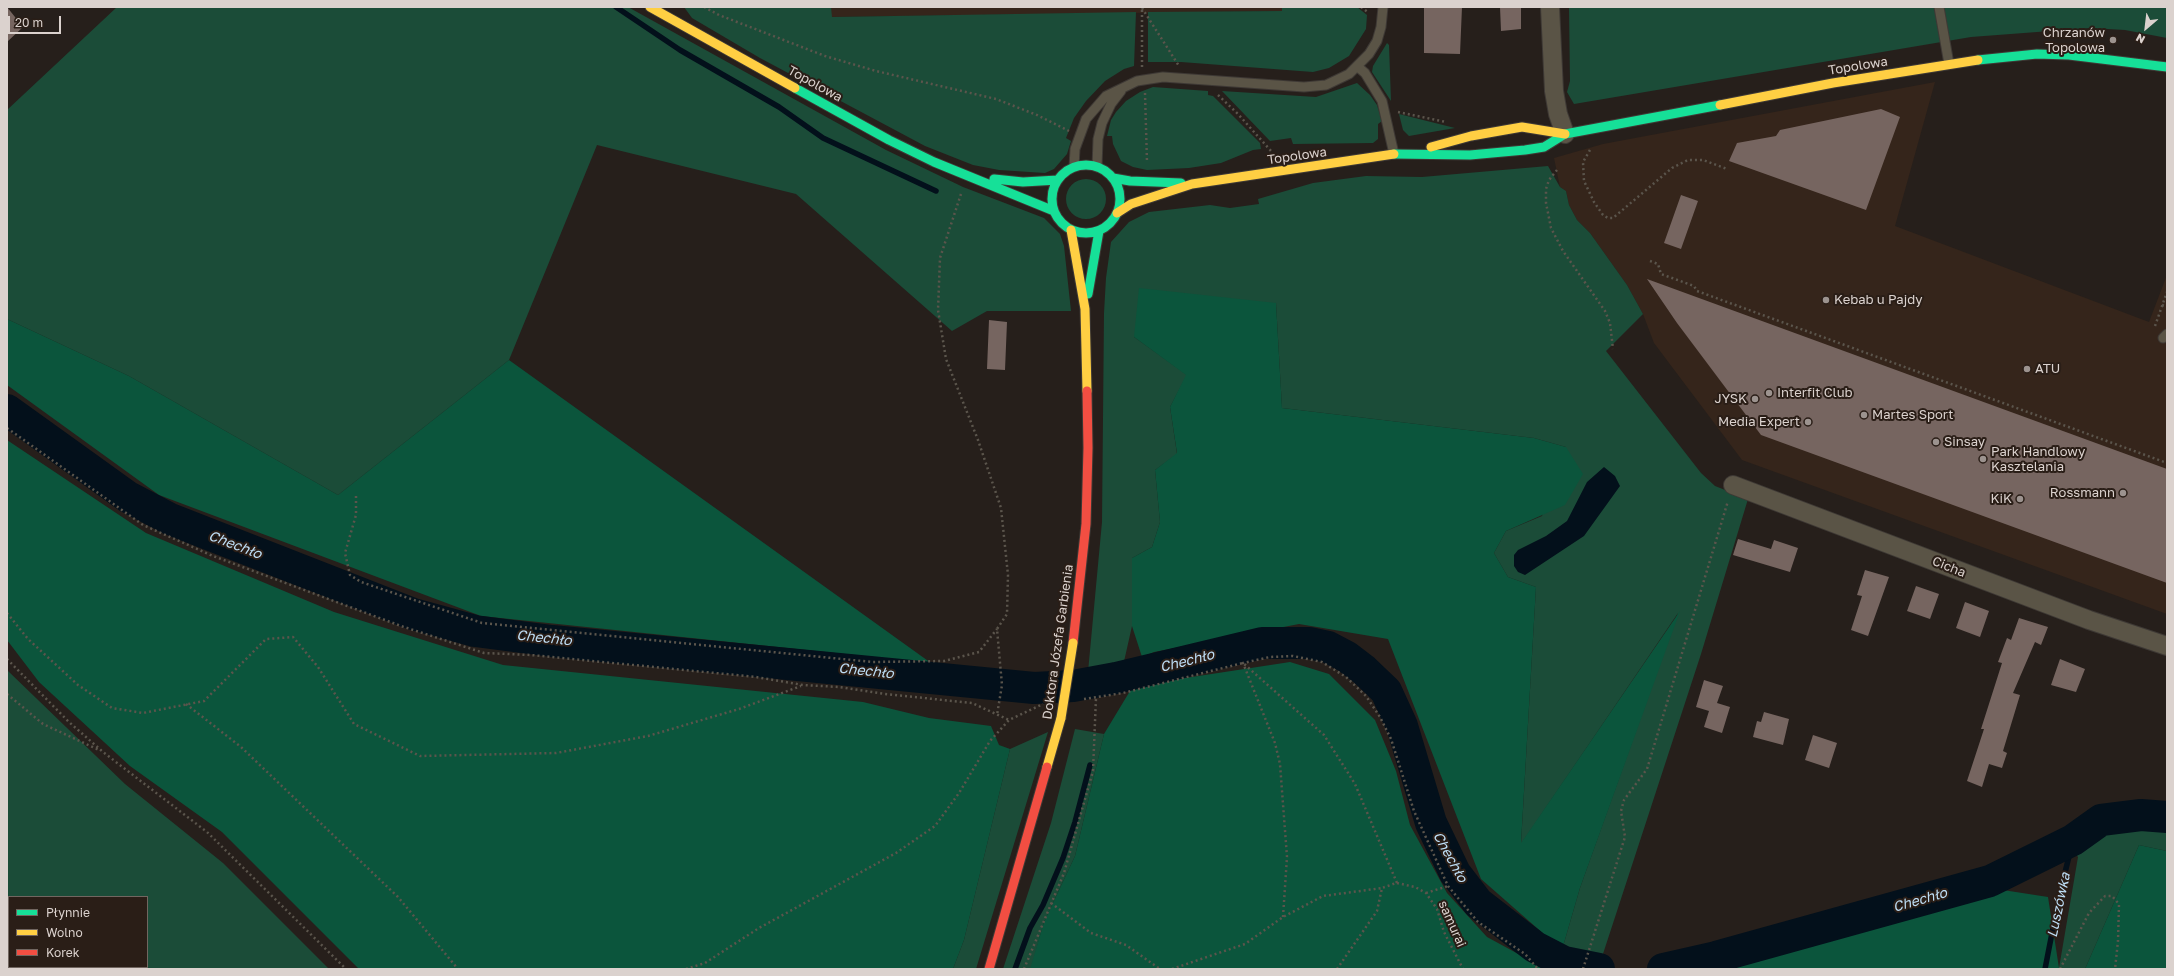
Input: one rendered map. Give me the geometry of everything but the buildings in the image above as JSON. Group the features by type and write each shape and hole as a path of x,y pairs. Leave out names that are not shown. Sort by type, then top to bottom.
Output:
{"main road":[{"name":"Topolowa","path":"650,7 660,10 889,140 968,176 1054,211"},
{"name":"Topolowa","path":"1406,153 1471,136 1522,127 1565,134 1833,83 1989,58 2037,54 2105,58 2164,68"},
{"name":"Topolowa","path":"1117,213 1131,204 1192,184 1394,154 1470,155 1525,150 1544,147 1565,134"},
{"path":"1085,165 1097,167 1112,178 1119,189 1120,201 1117,213 1107,227 1099,231 1090,233 1071,230 1058,219 1054,211 1052,195 1058,180 1065,172 1074,167 1085,165"},
{"name":"Topolowa","path":"968,176 1023,182 1058,180"},
{"name":"Topolowa","path":"1112,178 1130,181 1192,184"},
{"name":"Doktora Józefa Garbienia","path":"989,969 1061,718 1073,643 1086,524 1085,309 1071,230"},
{"name":"Doktora Józefa Garbienia","path":"1085,309 1099,231"}],"street":[{"path":"1550,7 1554,91 1558,114 1565,134"},
{"name":"Cicha","path":"1732,485 1858,531 2089,620 2167,646"}],"lane":[{"path":"1074,167 1075,149 1086,119 1106,96 1144,79 1177,77 1316,87 1337,81 1358,67 1377,41 1381,27 1383,7"},
{"path":"1939,7 1949,64"},
{"path":"1358,67 1365,73 1382,101 1394,154"},
{"path":"1097,167 1098,139 1102,123 1111,104 1122,90"}],"path":[{"path":"704,7 719,15 825,56 876,71 996,100 1038,115 1071,132"},
{"path":"1142,8 1179,66"},
{"path":"1142,8 1142,67 1144,79 1147,165"},
{"path":"1214,91 1238,114 1271,150"},
{"path":"1396,112 1454,123"},
{"path":"1584,172 1587,189 1596,206 1603,215 1613,218 1672,168 1688,160 1703,160 1726,169"},
{"path":"1557,170 1549,180 1546,189 1546,203 1551,228 1563,251 1605,311 1610,323 1613,349"},
{"path":"356,496 356,515 345,553 350,575 360,582 482,623 872,662 944,661 979,652 1007,614 1008,574 1000,508 978,440 946,359 938,310 940,258 968,176"},
{"path":"1650,261 1658,264 1661,274 1694,286 1697,291 2167,463"},
{"path":"2154,327 2167,292"},
{"path":"2162,305 2167,307"},
{"path":"7,428 143,525 213,556 400,626 484,653 531,655 756,677 803,685 839,687 885,694 972,703 1009,720"},
{"path":"1583,969 1625,837 1621,810 1624,800 1647,769 1686,643 1732,485"},
{"path":"7,613 28,639 78,685 112,708 144,713 204,701 266,639 293,637 318,667 354,724 420,756 564,751 648,736 739,710 803,685"},
{"path":"997,628 1002,685 997,715"},
{"path":"1081,699 1096,698 1270,657 1293,656 1322,662 1346,676 1366,696 1380,717 1391,739 1414,810 1448,886 1478,922 1525,954 1538,969"},
{"path":"7,659 69,722 103,752 207,832 346,969"},
{"path":"1172,969 1245,944 1283,917 1323,896 1382,888 1396,883 1355,784 1324,735 1243,663"},
{"path":"1243,663 1275,743 1280,764 1287,857 1283,917"},
{"path":"7,694 43,724 103,752"},
{"path":"1024,969 1064,873 1093,771 1096,698"},
{"path":"185,704 241,747 398,897 458,969"},
{"path":"686,969 705,963 759,928 896,853 934,826 959,793 990,741 1009,720 1039,705 1046,704"},
{"name":"samurai","path":"1396,883 1415,887 1426,893 1437,909 1444,932 1463,969"},
{"path":"1426,893 1448,886"},
{"path":"1337,969 1377,911 1382,888"},
{"path":"2060,969 2089,913 2105,896 2112,896 2119,904 2118,941 2115,969"},
{"path":"1051,903 1091,933 1126,945 1160,969"}],"shaded area":[{"path":"831,7 1282,7 1282,11 831,17"},
{"path":"1935,82 1895,226 2149,322 2167,275 2167,614 1742,460 1654,343 1643,314 1627,285 1590,233 1577,220 1569,205 1566,191 1560,187 1554,158 1603,144"}],"green space":[{"path":"117,7 628,7 886,150 963,187 1044,218 1060,234 1064,246 1071,311 987,311 952,331 796,194 597,145 509,360 338,495 129,376 7,319 7,110"},
{"path":"684,7 831,7 832,17 1136,12 1134,66 1124,69 1105,81 1086,101 1074,118 1066,138 1071,141 1067,154 1054,169 1045,173 999,170 973,165 925,146 760,58 692,18"},
{"path":"1282,7 1357,7 1367,15 1366,29 1349,56 1329,68 1313,72 1181,62 1148,62 1148,12 1282,11"},
{"path":"1569,7 2167,7 2167,38 2125,30 2090,28 1971,37 1574,104 1567,92 1570,81"},
{"path":"1387,43 1389,45 1391,101 1372,72 1373,66"},
{"path":"1357,83 1370,95 1377,105 1382,121 1378,124 1378,139 1373,143 1293,144 1291,138 1270,141 1222,91 1316,97"},
{"path":"1153,87 1208,91 1208,95 1213,96 1260,143 1261,149 1253,150 1221,163 1189,168 1147,170 1133,167 1121,161 1113,144 1112,136 1107,136 1111,120 1126,101 1140,92"},
{"path":"1399,114 1455,128 1409,136 1403,130"},
{"path":"1548,166 1560,187 1566,191 1569,205 1577,220 1590,233 1627,285 1643,314 1606,351 1701,473 1715,486 1748,499 1701,654 1601,960 1562,950 1580,888 1678,613 1521,844 1536,587 1508,577 1494,553 1506,531 1542,516 1566,447 1534,438 1282,408 1276,303 1134,337 1187,375 1170,407 1177,454 1155,470 1160,522 1152,547 1132,558 1132,626 1123,666 1088,672 1102,522 1104,313 1106,278 1111,242 1129,222 1149,212 1210,205 1230,208 1259,204 1258,199 1313,183 1366,176 1422,177"},
{"path":"1090,179 1097,182 1103,188 1106,199 1105,207 1097,216 1090,219 1082,219 1075,216 1067,207 1066,195 1069,188 1078,180"},
{"path":"1139,288 1276,303 1282,408 1534,438 1566,447 1583,474 1565,505 1506,531 1494,553 1508,577 1536,587 1521,843 1680,611 1580,888 1562,950 1481,879 1388,639 1299,624 1154,652 1142,657 1132,626 1132,558 1152,547 1160,522 1155,470 1177,453 1170,407 1186,375 1134,337"},
{"path":"7,319 129,376 338,495 509,360 931,663 481,616 159,495 7,385"},
{"path":"7,440 146,533 334,612 503,665 863,702 929,718 991,726 999,745 1010,749 964,940 953,969 359,969 222,832 130,766 39,682 7,640"},
{"path":"1290,662 1329,674 1375,720 1396,771 1410,825 1447,893 1487,937 1546,969 1030,969 1044,922 1075,856 1104,734 1133,686"},
{"path":"7,670 125,784 223,863 329,969 7,969"},
{"path":"1075,729 1104,734 1075,856 1044,922 1031,969 1003,969 1051,823"},
{"path":"1048,732 976,969 953,969 964,940 1010,749"},
{"path":"2156,820 2167,821 2167,851 2139,845 2085,969 2059,968 2078,857 2073,851 2077,843 2103,824"},
{"path":"2139,845 2167,851 2167,969 2085,969"},
{"path":"1990,888 2048,897 2059,968 2062,969 1691,969 1852,932"}],"water":[{"path":"1604,467 1615,476 1620,486 1584,536 1525,575 1518,572 1514,566 1514,555 1518,550 1546,536 1567,521 1587,482"}],"waterway":[{"path":"616,7 680,50 779,107 823,138 936,191"},
{"name":"Chechło","path":"7,410 128,497 170,519 413,614 475,631 552,641 1034,688 1073,686 1116,678 1262,643 1309,643 1328,647 1347,657 1364,670 1386,691 1402,726 1431,823 1455,873 1478,903 1535,947 1564,962 1599,969"},
{"name":"Chechło","path":"1111,691 1116,678 1115,670"},
{"path":"1015,969 1030,928 1043,905 1063,858 1075,822 1090,765"},
{"name":"Chechło","path":"1663,969 1716,957 1990,881 2073,840 2101,820 2141,815 2167,817"},
{"name":"Luszówka","path":"2045,969 2059,897 2073,840"}],"traffic: fast":[{"path":"1978,60 2037,54 2069,55 2167,67"},
{"path":"795,88 889,140 934,162 1054,211"},
{"path":"1394,154 1470,155 1525,150 1544,147 1565,134 1720,105"},
{"path":"1086,165 1099,168 1110,175 1117,186 1120,199 1117,212 1110,223 1099,230 1086,233 1073,230 1062,223 1055,212 1052,199 1055,186 1062,175 1073,168 1086,165"},
{"path":"1113,178 1130,181 1181,183"},
{"path":"994,179 1023,182 1058,180"},
{"path":"1088,294 1099,231"}],"traffic: slow":[{"path":"650,7 795,88"},
{"path":"1720,105 1833,83 1978,60"},
{"path":"1431,147 1471,136 1522,127 1565,134"},
{"path":"1117,213 1131,204 1192,184 1394,154"},
{"path":"1071,230 1085,309 1087,391"},
{"path":"1061,718 1073,643"},
{"path":"1047,767 1061,718"}],"traffic: jam":[{"path":"1073,643 1086,524 1088,448 1087,391"},
{"path":"989,969 1047,767"}],"place":[{"name":"Chrzanów Topolowa","path":"2113,40"},
{"name":"Kebab u Pajdy","path":"1826,300"},
{"name":"ATU","path":"2027,369"},
{"name":"Interfit Club","path":"1769,393"},
{"name":"JYSK","path":"1755,399"},
{"name":"Martes Sport","path":"1864,415"},
{"name":"Media Expert","path":"1808,422"},
{"name":"Sinsay","path":"1936,442"},
{"name":"Park Handlowy Kasztelania","path":"1983,459"},
{"name":"Rossmann","path":"2123,493"},
{"name":"KiK","path":"2020,499"}]}
